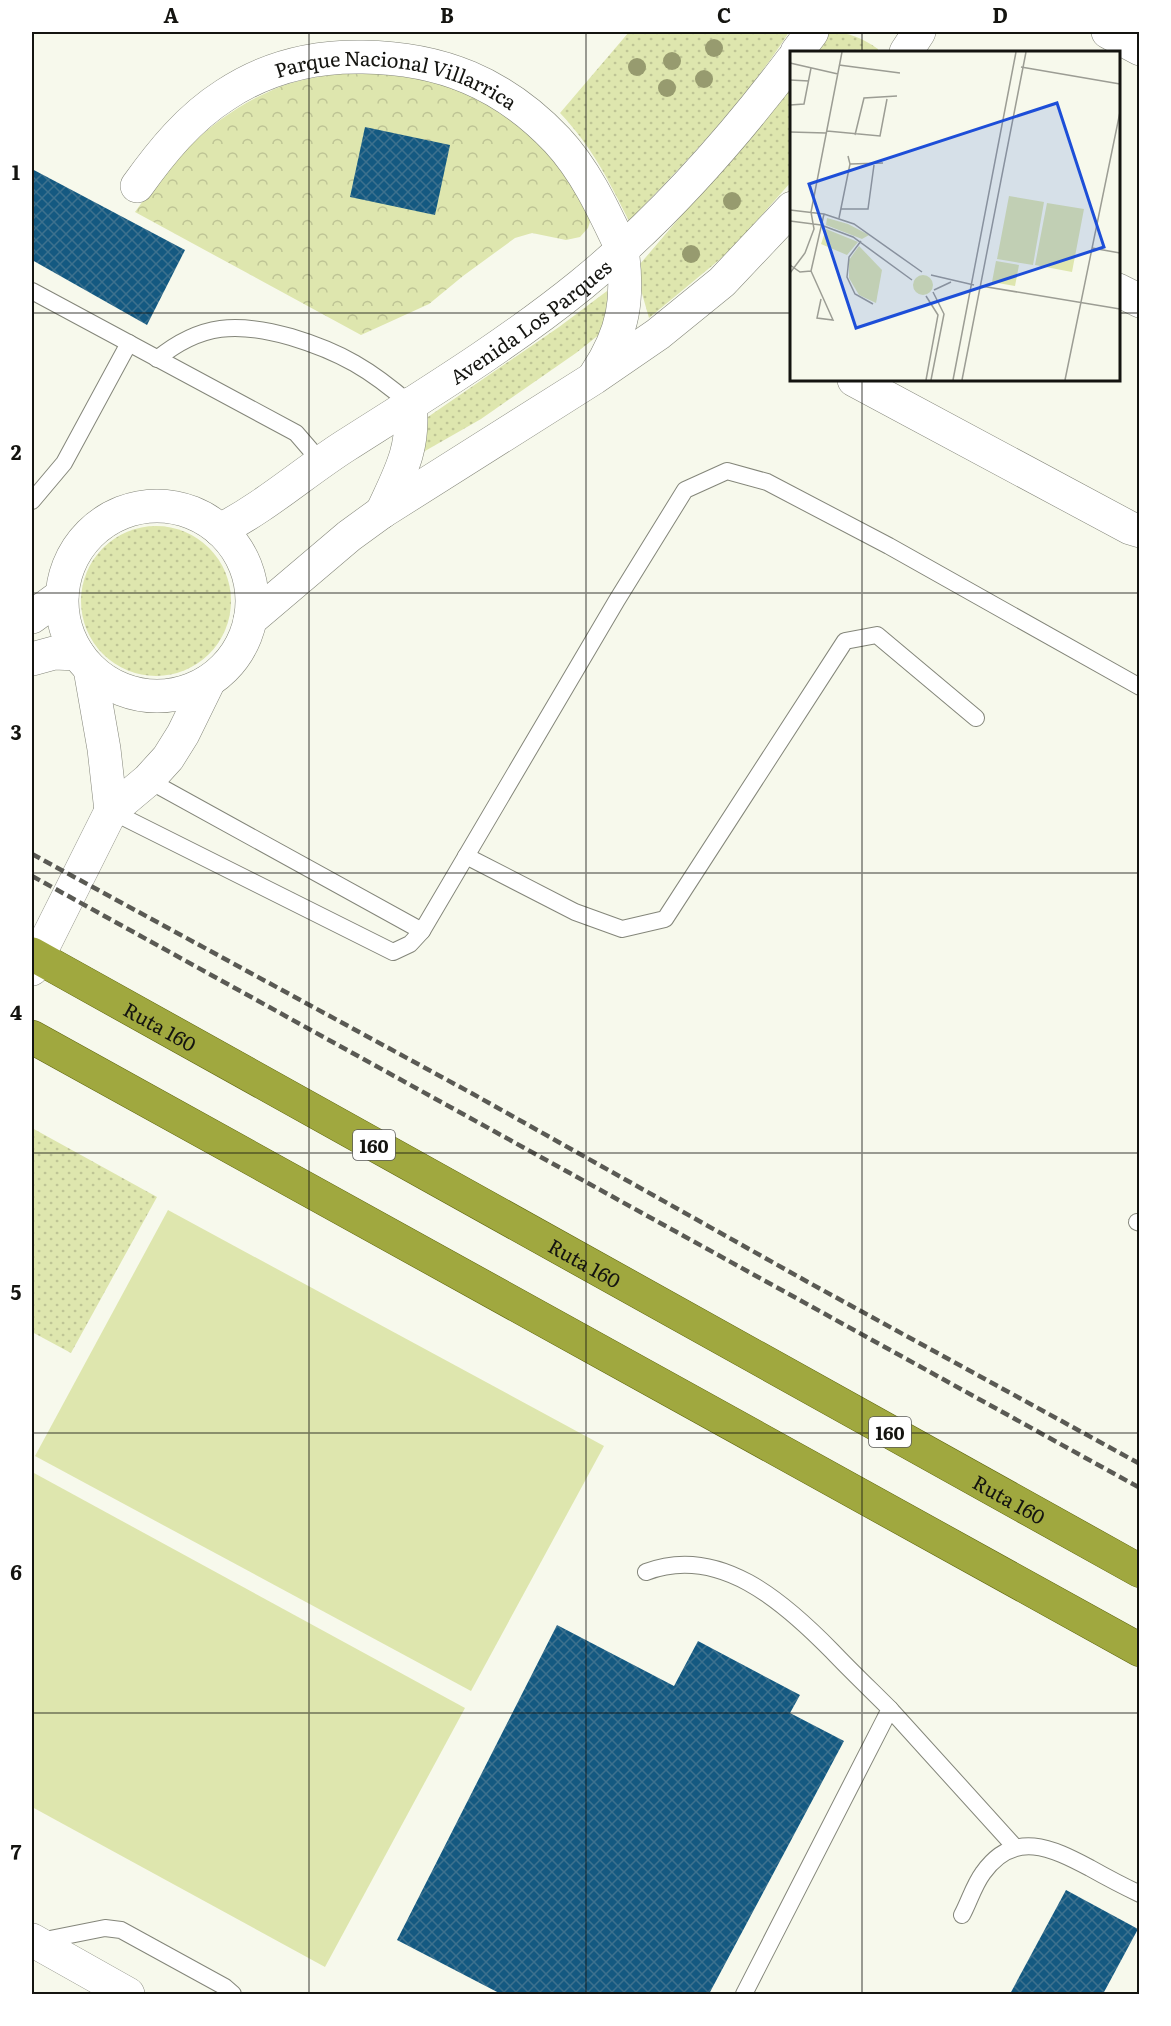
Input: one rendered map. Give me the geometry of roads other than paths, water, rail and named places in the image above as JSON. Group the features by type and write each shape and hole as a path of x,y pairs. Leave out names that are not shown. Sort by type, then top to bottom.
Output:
{"highway":[{"name":"Ruta 160","path":"33,960 1140,1571"},
{"path":"32,1037 1140,1650"}],"main road":[{"path":"798,51 812,32"},
{"path":"1108,32 1140,49"},
{"name":"Parque Nacional Villarrica","path":"137,186 158,157 202,111 225,94 250,80 277,68 306,60 335,56 394,58 443,68 482,83 511,99 536,119 579,167 622,249"},
{"name":"Avenida Los Parques","path":"220,530 253,511 321,462 489,354 582,284 676,197 727,141 790,62"},
{"path":"250,620 349,536 382,512 594,378 658,334 722,282 790,210"},
{"path":"594,378 615,340 622,320 625,282 622,249"},
{"path":"1120,291 1140,302"},
{"path":"856,381 1140,531"},
{"path":"382,512 411,442 410,404"},
{"path":"163,506 183,509 203,518 220,530 233,544 243,562 250,580 252,600 250,620 244,638 224,669 209,681 190,690 169,695 147,696 127,691 108,682 84,661 69,636 63,616 62,595 66,574 75,554 87,537 121,513 142,507 163,506"},
{"path":"32,617 62,595"},
{"path":"32,659 54,654 84,661"},
{"path":"84,661 106,760 111,812"},
{"path":"33,960 111,812 148,780 168,758 183,734 209,681"},
{"path":"34,1941 128,1995"}],"lane":[{"path":"32,291 296,433 321,462"},
{"path":"157,358 180,342 205,331 226,327 268,330 319,345 348,358 376,375 410,404"},
{"path":"32,501 64,463 129,344"},
{"path":"111,812 393,952 410,945 422,931 616,600 685,490 728,471 766,482 889,546 1140,687"},
{"path":"466,856 575,912 622,929 665,919 845,641 877,635 976,718"},
{"path":"148,780 422,931"},
{"path":"646,1572 661,1566 692,1564 714,1569 758,1589 801,1619 890,1710 1015,1847"},
{"path":"744,1995 890,1710"},
{"path":"962,1915 981,1875 990,1863 1015,1847 1044,1847 1059,1852 1140,1894"},
{"path":"34,1941 112,1928 225,1987 233,1995"}],"railway":[{"path":"32,854 473,1094 806,1281 1140,1464"},
{"path":"32,876 1140,1488"}]}
